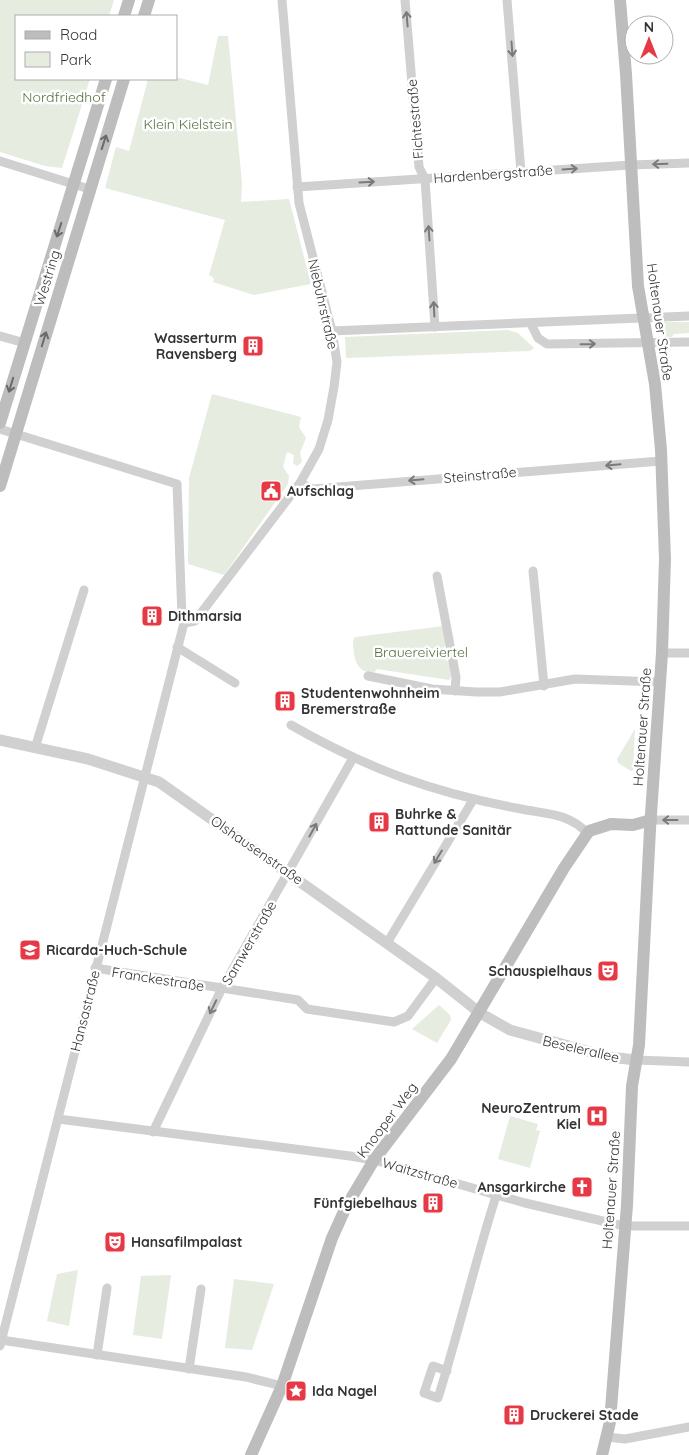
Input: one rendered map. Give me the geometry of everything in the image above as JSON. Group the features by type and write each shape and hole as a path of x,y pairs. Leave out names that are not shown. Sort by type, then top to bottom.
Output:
{"main road":[{"path":"124,15 129,0"},
{"path":"144,15 149,0"},
{"name":"Holtenauer Straße","path":"602,1455 607,1437 624,1226 632,1086 636,1060 662,653 665,559 661,461 655,384 642,319 636,267 620,0"},
{"name":"Westring","path":"0,423 106,80"},
{"name":"Westring","path":"0,486 124,80"},
{"path":"594,829 650,825"},
{"name":"Knooper Weg","path":"251,1455 282,1386 332,1238 346,1207 374,1160 451,1059 480,1013 564,868 594,829"}],"street":[{"name":"Niebuhrstraße","path":"184,624 195,621 300,483 319,449 328,420 336,362 332,331 298,203 282,0"},
{"name":"Fichtestraße","path":"405,0 419,167 425,179 435,327"},
{"path":"507,0 521,172"},
{"path":"0,161 89,189"},
{"name":"Hardenbergstraße","path":"297,187 631,165 689,163"},
{"path":"332,331 689,316"},
{"path":"531,324 538,338 547,344 689,342"},
{"path":"0,336 24,343"},
{"path":"0,429 177,484 182,617 184,624 177,647 235,683"},
{"name":"Steinstraße","path":"300,483 313,489 661,461"},
{"path":"533,571 544,686"},
{"path":"437,576 456,678 455,691"},
{"path":"34,748 84,590"},
{"name":"Hansastraße","path":"1,1343 177,647"},
{"path":"662,653 689,653"},
{"path":"368,676 383,681 455,691 500,692 544,686 575,679 659,682"},
{"path":"291,725 353,758 430,789 473,800 565,816 594,829"},
{"name":"Olshausenstraße","path":"3,740 88,759 159,782 436,978 480,1013"},
{"name":"Samwerstraße","path":"153,1132 222,988 353,758"},
{"path":"387,943 473,800"},
{"path":"650,825 689,820"},
{"name":"Franckestraße","path":"95,968 298,1000 307,1008 394,1022 408,1016 436,978"},
{"name":"Beselerallee","path":"480,1013 520,1034 609,1056 636,1060 689,1062"},
{"name":"Waitzstraße","path":"58,1120 374,1160 496,1196 624,1226 689,1226"},
{"path":"447,1371 496,1196"},
{"path":"97,1355 107,1288"},
{"path":"190,1368 200,1289"},
{"path":"1,1343 190,1368 246,1377 282,1386"},
{"path":"607,1437 625,1439 689,1427"}],"green space":[{"name":"Nordfriedhof","path":"0,0 114,0 109,15 15,15 15,80 90,80 62,168 45,166 0,152"},
{"name":"Klein Kielstein","path":"218,36 228,36 242,183 241,202 289,199 311,284 254,295 213,282 214,278 209,275 225,220 105,188 116,147 129,151 148,80 178,80 178,78 208,85"},
{"path":"663,322 689,322 689,333 665,337 661,325"},
{"path":"508,330 518,333 534,348 530,351 346,358 345,337"},
{"path":"212,394 301,417 299,427 306,438 300,453 302,462 297,466 293,463 294,455 287,452 283,467 289,476 288,484 224,575 188,564 189,478"},
{"name":"Brauereiviertel","path":"444,626 447,645 444,646 446,661 451,661 453,674 449,680 377,669 373,674 362,669 356,662 353,641 355,637"},
{"path":"635,729 633,770 631,771 618,763 617,759"},
{"path":"439,1005 450,1015 451,1020 437,1043 412,1029"},
{"path":"510,1116 538,1124 536,1130 540,1131 530,1168 498,1159"},
{"path":"78,1270 69,1326 47,1321 57,1274"},
{"path":"171,1275 162,1339 133,1335 141,1276"},
{"path":"234,1279 274,1284 252,1350 225,1348"}],"place":[{"name":"Wasserturm Ravensberg","path":"253,346"},
{"name":"Aufschlag","path":"271,491"},
{"name":"Dithmarsia","path":"152,616"},
{"name":"Studentenwohnheim Bremerstraße","path":"285,701"},
{"name":"Buhrke & Rattunde Sanitär","path":"379,822"},
{"name":"Ricarda-Huch-Schule","path":"30,950"},
{"name":"Schauspielhaus","path":"608,971"},
{"name":"NeuroZentrum Kiel","path":"597,1116"},
{"name":"Ansgarkirche","path":"582,1187"},
{"name":"Fünfgiebelhaus","path":"433,1203"},
{"name":"Hansafilmpalast","path":"115,1242"},
{"name":"Ida Nagel","path":"296,1391"},
{"name":"Druckerei Stade","path":"514,1415"}]}
